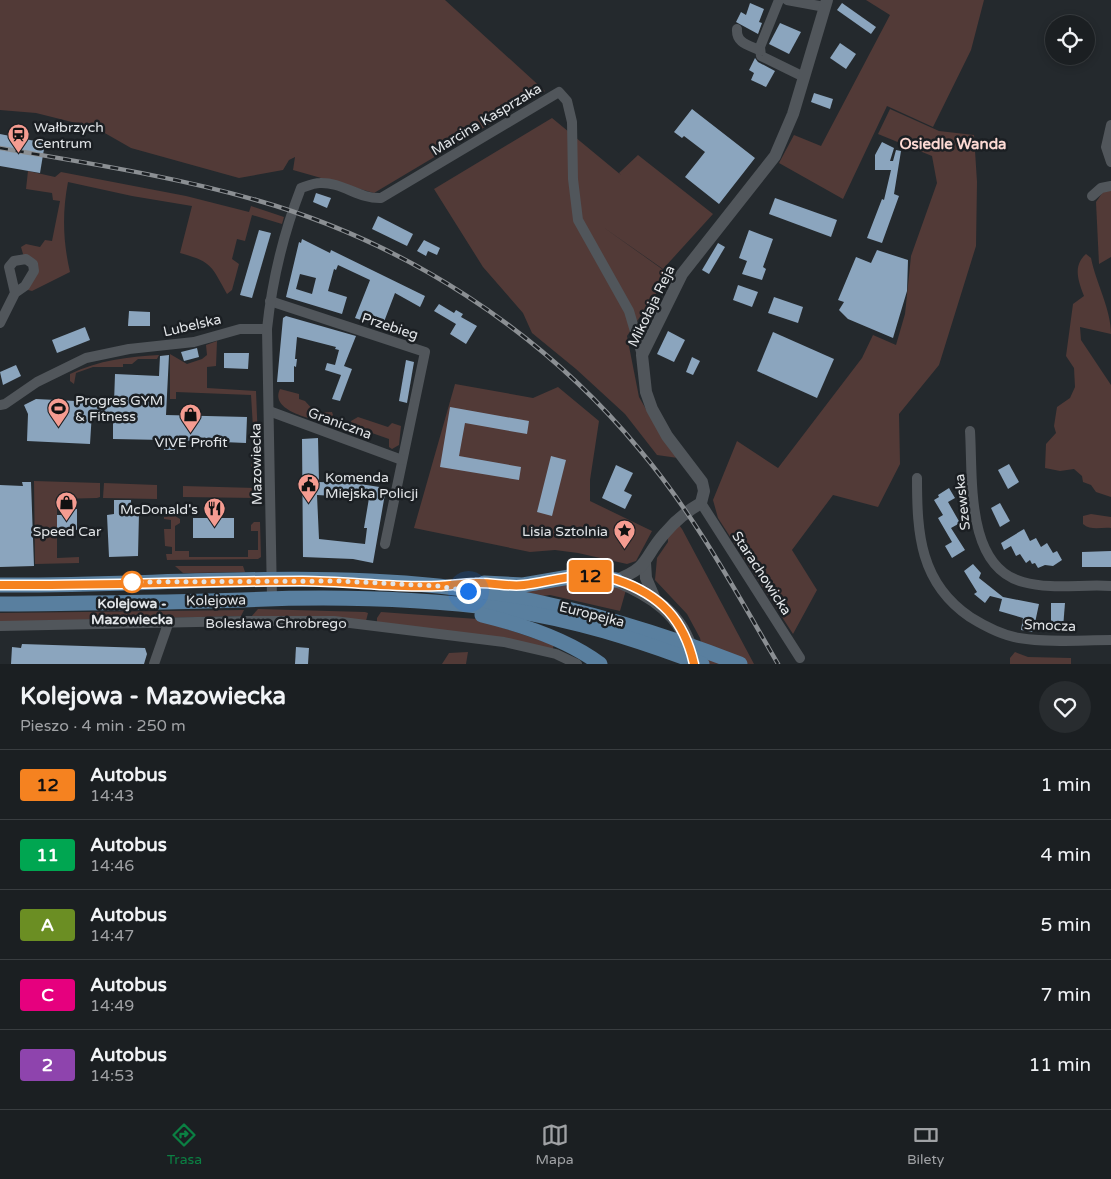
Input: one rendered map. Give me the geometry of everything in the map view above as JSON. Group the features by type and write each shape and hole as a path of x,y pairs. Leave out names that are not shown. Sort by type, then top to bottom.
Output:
{"main road":[{"path":"438,586 477,582 523,585 580,575 616,580 655,599 674,615 683,630 694,664"},
{"name":"Kolejowa","path":"0,585 339,581 438,586"},
{"name":"Europejka","path":"438,586 537,601 740,664"},
{"name":"Kolejowa","path":"0,604 377,599 432,604"},
{"path":"432,604 507,621 579,650 600,664"},
{"name":"Europejka","path":"432,604 493,608 636,633 702,664"}],"street":[{"path":"779,0 760,50 761,56 804,77"},
{"path":"787,0 826,4"},
{"name":"Mikołaja Reja","path":"701,503 704,491 702,482 667,436 652,409 646,392 642,355 682,274 775,156 794,114 826,4"},
{"path":"737,29 737,36 740,42 760,50"},
{"name":"Marcina Kasprzaka","path":"270,301 292,211 301,188 318,182 331,184 368,199 381,198 558,92 567,101 572,122 573,179 578,220 629,311 642,355"},
{"path":"1111,125 1106,147 1111,162"},
{"path":"1092,196 1101,188 1111,186"},
{"path":"0,323 15,293"},
{"path":"267,328 270,301"},
{"name":"Przebieg","path":"270,301 425,352 402,460"},
{"name":"Lubelska","path":"0,405 5,404 12,397 86,358 108,352 194,342 240,328 267,328"},
{"name":"Mazowiecka","path":"267,328 272,599"},
{"name":"Lubelska","path":"0,399 12,397"},
{"name":"Graniczna","path":"269,411 402,460"},
{"name":"Szewska","path":"970,431 980,540 995,566 1013,579 1024,583 1111,586"},
{"path":"385,544 402,460"},
{"name":"Smocza","path":"917,478 919,538 925,560 935,582 962,611 996,632 1017,638 1111,640"},
{"path":"616,580 636,572 645,563 665,532 682,515 701,503"},
{"name":"Starachowicka","path":"701,503 800,658"},
{"path":"645,563 646,578 655,599"},
{"name":"Bolesława Chrobrego","path":"0,626 168,624 246,620 334,622 504,642 556,654 576,664"},
{"path":"154,664 168,624"}],"shaded area":[{"path":"0,0 445,0 545,91 374,193 293,170 295,157 289,160 283,170 239,178 131,148 96,128 36,113 0,110"},
{"path":"866,0 984,0 971,50 933,127 887,106 843,199 779,163 794,135 821,146 890,15"},
{"path":"890,109 939,131 974,135 977,182 976,246 939,365 899,414 900,464 878,507 833,495 792,550 817,590 793,634 718,518 713,500 737,441 778,468 862,358 873,335 896,345 905,314 911,256 937,183 932,156 878,134"},
{"path":"552,118 621,175 619,173 638,155 713,214 663,269 603,227 669,274 627,336 639,397 662,437 678,458 657,455 625,414 576,369 532,333 523,313 483,267 434,189"},
{"path":"28,171 55,177 61,172 186,196 249,212 251,206 284,217 282,224 252,215 245,241 237,239 232,259 239,264 232,290 227,294 210,266 199,259 180,253 192,206 132,196 68,182 64,227 70,272 32,291 28,290 30,282 37,274 23,254 21,247 26,244 40,247 45,240 52,241 60,201 53,200 52,193 26,189"},
{"path":"1111,190 1111,257 1099,264 1096,202 1103,192"},
{"path":"1086,254 1091,258 1109,315 1111,334 1080,327 1081,340 1111,385 1111,497 1096,492 1091,485 1083,482 1082,476 1074,469 1060,471 1045,468 1046,444 1056,433 1054,426 1057,407 1070,398 1075,387 1074,368 1066,356 1073,304 1084,296 1078,269"},
{"path":"217,341 216,366 207,367 207,388 256,391 259,467 251,467 254,444 251,395 176,392 176,399 170,399 170,354 187,364 202,359 207,355 206,345"},
{"path":"159,355 157,359 138,359 132,364 123,364 123,367 93,367 76,373 74,384 70,381 70,374 92,365 125,358"},
{"path":"455,384 533,398 558,387 599,421 590,480 590,501 652,531 636,561 627,564 555,550 530,552 414,528"},
{"path":"280,389 299,394 299,399 305,401 316,413 332,412 333,415 326,423 294,413 281,403 278,397"},
{"path":"358,417 388,427 392,423 401,426 399,445 392,449 389,447 389,439 352,426 351,421"},
{"path":"34,481 100,483 100,497 57,499 57,558 79,557 79,563 35,564"},
{"path":"104,483 157,485 157,499 103,498"},
{"path":"183,486 260,488 260,498 183,497"},
{"path":"1091,514 1111,517 1111,528 1093,528 1083,524 1083,516"},
{"path":"175,516 180,519 180,523 175,526 175,551 189,551 189,557 248,557 248,550 258,550 258,531 251,531 251,525 254,522 260,522 261,557 258,559 167,560 166,554 172,554 172,547 165,546 164,529 171,529 171,520 164,519 164,517"},
{"path":"679,525 754,664 705,664 700,638 687,614 655,580 657,558 668,542 668,536"},
{"path":"175,566 243,566 245,572 183,573"},
{"path":"583,583 600,583 626,590 620,611 550,595 542,596 514,591"},
{"path":"258,609 368,613 366,621 251,617"},
{"path":"244,610 241,616 0,622 0,613"},
{"path":"381,612 477,619 554,645 552,651 377,623 377,618"},
{"path":"468,652 466,664 442,664 449,653"},
{"path":"1015,652 1028,657 1071,658 1071,664 1010,664 1010,658"}],"building":[{"path":"750,3 764,9 759,22 762,23 758,34 736,22 741,12 746,15"},
{"path":"842,3 876,27 871,34 837,10"},
{"path":"780,23 801,32 789,54 769,44"},
{"path":"840,43 856,54 846,69 830,58"},
{"path":"755,58 758,62 775,71 766,87 751,80 754,73 749,70"},
{"path":"814,93 833,99 830,109 811,102"},
{"path":"692,109 755,158 719,204 685,177 705,152 684,136 682,138 674,132"},
{"path":"0,134 45,143 40,173 0,166"},
{"path":"882,142 894,148 890,161 893,161 896,150 901,151 894,194 899,196 882,243 867,238 882,199 884,200 891,170 875,170 875,155"},
{"path":"316,193 331,198 327,208 313,202"},
{"path":"775,198 837,220 831,237 769,214"},
{"path":"378,216 413,234 407,246 372,229"},
{"path":"259,230 271,233 252,298 240,295"},
{"path":"749,230 773,239 763,267 766,269 762,280 742,274 747,261 739,258"},
{"path":"302,239 330,253 331,250 425,296 420,307 395,293 382,327 355,318 370,280 338,265 336,270 334,269 328,291 347,297 342,314 286,297 299,242 301,243","holes":["300,274 316,278 312,294 296,289"]},
{"path":"424,240 440,248 437,255 428,251 426,256 417,251"},
{"path":"718,243 725,247 709,274 702,270"},
{"path":"877,250 908,260 907,291 893,338 848,319 839,310 844,302 838,300 856,257 871,263"},
{"path":"738,285 758,292 752,307 733,300"},
{"path":"774,297 803,307 798,323 768,313"},
{"path":"439,304 454,313 456,310 463,314 461,317 477,326 466,344 450,334 456,324 434,311"},
{"path":"129,311 150,312 150,326 128,326"},
{"path":"286,316 356,336 344,366 352,369 340,401 332,399 341,375 325,370 327,363 335,365 339,350 335,349 336,347 297,337 294,382 277,382 283,318"},
{"path":"85,327 90,340 57,353 52,340"},
{"path":"668,331 685,340 674,362 657,354"},
{"path":"773,332 834,359 817,398 757,371"},
{"path":"197,348 199,357 184,361 181,352"},
{"path":"224,353 249,353 248,369 224,368"},
{"path":"169,355 166,415 247,417 246,443 176,440 175,450 164,450 164,440 113,439 113,413 92,412 90,444 27,441 28,414 24,405 36,399 114,403 115,374 159,376 160,356"},
{"path":"692,357 700,361 693,375 686,372"},
{"path":"406,360 414,362 407,403 399,401"},
{"path":"16,365 21,376 3,385 0,372"},
{"path":"450,407 529,421 527,434 465,423 459,456 521,467 519,480 440,467"},
{"name":"Komenda Miejska Policji","path":"318,438 319,482 360,484 386,488 373,563 353,559 303,557 302,439","holes":["317,495 369,498 364,528 367,528 365,544 319,539"]},
{"path":"551,456 566,460 552,516 537,512"},
{"path":"1009,464 1019,482 1008,489 998,470"},
{"path":"616,465 633,473 624,491 632,495 625,509 602,498"},
{"path":"22,482 31,482 34,566 0,567 0,485 23,486"},
{"path":"949,488 955,498 948,502 960,523 951,528 965,550 952,558 945,546 952,542 938,518 943,515 934,500"},
{"path":"114,500 131,500 131,514 139,513 138,556 109,557 107,515 114,514"},
{"path":"1000,503 1010,521 1000,527 991,508"},
{"name":"Speed Car","path":"77,509 77,530 57,530 57,515 66,515 66,510"},
{"name":"McDonald's","path":"193,518 234,518 234,538 193,538"},
{"path":"1024,529 1030,541 1036,538 1041,547 1047,543 1053,553 1057,551 1062,560 1053,566 1045,565 1038,568 1030,560 1026,563 1020,554 1016,556 1011,546 1004,550 1001,543"},
{"path":"1111,551 1111,567 1082,567 1082,552"},
{"path":"973,564 981,573 979,578 1003,597 1039,604 1033,632 1021,630 1023,618 999,611 1002,599 990,596 985,603 974,594 977,592 964,571"},
{"path":"1051,603 1065,603 1063,628 1051,628"},
{"path":"22,644 145,648 147,654 144,664 11,664 12,647 21,648"},
{"path":"296,647 309,648 308,664 295,664"}],"railway":[{"path":"0,148 161,177 256,200 311,218 364,240 416,266 466,296 514,329 559,366 600,406 639,449 696,526 778,664"}],"bus line":[{"name":"12","path":"0,585 339,581 438,586 477,582 504,586 523,585 580,575 598,576 616,580 632,587 655,599 674,615 683,630 694,664"}],"place":[{"name":"Wałbrzych Centrum","path":"18,154"},
{"name":"Progres GYM & Fitness","path":"59,427"},
{"name":"VIVE Profit","path":"191,433"},
{"name":"Komenda Miejska Policji","path":"309,504"},
{"name":"Speed Car","path":"67,522"},
{"name":"McDonald's","path":"214,528"},
{"name":"Lisia Sztolnia","path":"624,550"},
{"name":"Kolejowa - Mazowiecka","path":"132,582"}],"district":[{"name":"Osiedle Wanda","path":"953,144"}],"route":[{"path":"132,582 130,582 339,581 438,586 468,591"}]}
